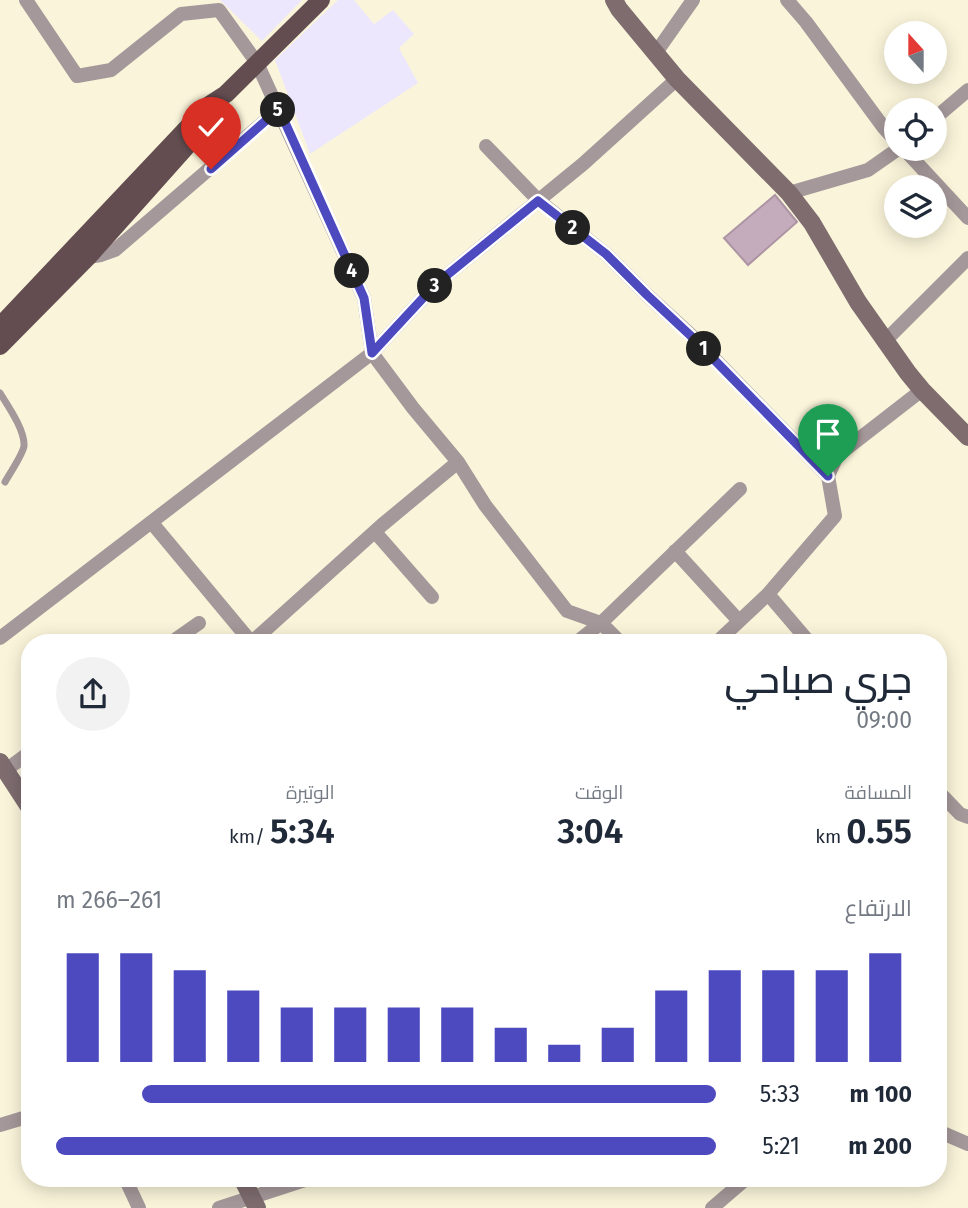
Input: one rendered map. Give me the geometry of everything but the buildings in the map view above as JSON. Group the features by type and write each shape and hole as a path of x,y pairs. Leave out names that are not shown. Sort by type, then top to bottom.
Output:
{"main road":[{"path":"0,345 81,252 221,107 226,94 321,0"},
{"path":"0,326 81,252"}],"street":[{"path":"26,0 77,76 111,70 181,14 219,10 257,63 364,298 372,353 458,462 485,505 567,611 601,623 612,634"},
{"path":"655,54 693,0"},
{"path":"787,0 884,128"},
{"path":"613,3 677,79 789,193 812,223 884,342 922,390 968,436"},
{"path":"0,638 372,353 436,284 583,164 677,79"},
{"path":"947,108 968,90"},
{"path":"81,252 101,255 115,250 279,109"},
{"path":"486,146 538,201 606,254 692,337 828,476"},
{"path":"789,193 868,170 884,159"},
{"path":"915,161 968,218"},
{"path":"884,342 968,258"},
{"path":"725,634 768,594 835,516 828,476 837,456 922,390"},
{"path":"260,634 458,462"},
{"path":"587,634 740,489"},
{"path":"152,523 244,634"},
{"path":"375,532 432,597"},
{"path":"675,551 739,621"},
{"path":"768,594 802,634"},
{"path":"183,634 199,623"},
{"path":"21,757 3,766 21,794"},
{"path":"947,800 960,814 968,817"},
{"path":"0,1125 21,1119"},
{"path":"947,1135 968,1143"},
{"path":"129,1187 139,1208"},
{"path":"247,1187 255,1203"},
{"path":"219,1208 255,1203 291,1187"},
{"path":"712,1208 736,1187"}],"lane":[{"path":"0,393 22,433 24,447 5,482"}],"shaded area":[{"path":"220,0 302,0 262,41"},
{"path":"338,0 354,0 374,24 393,10 414,34 399,48 418,83 310,154 275,60"}],"route":[{"path":"211,169 279,109 364,298 372,353 436,284 538,201 606,254 692,337 828,476"}]}
